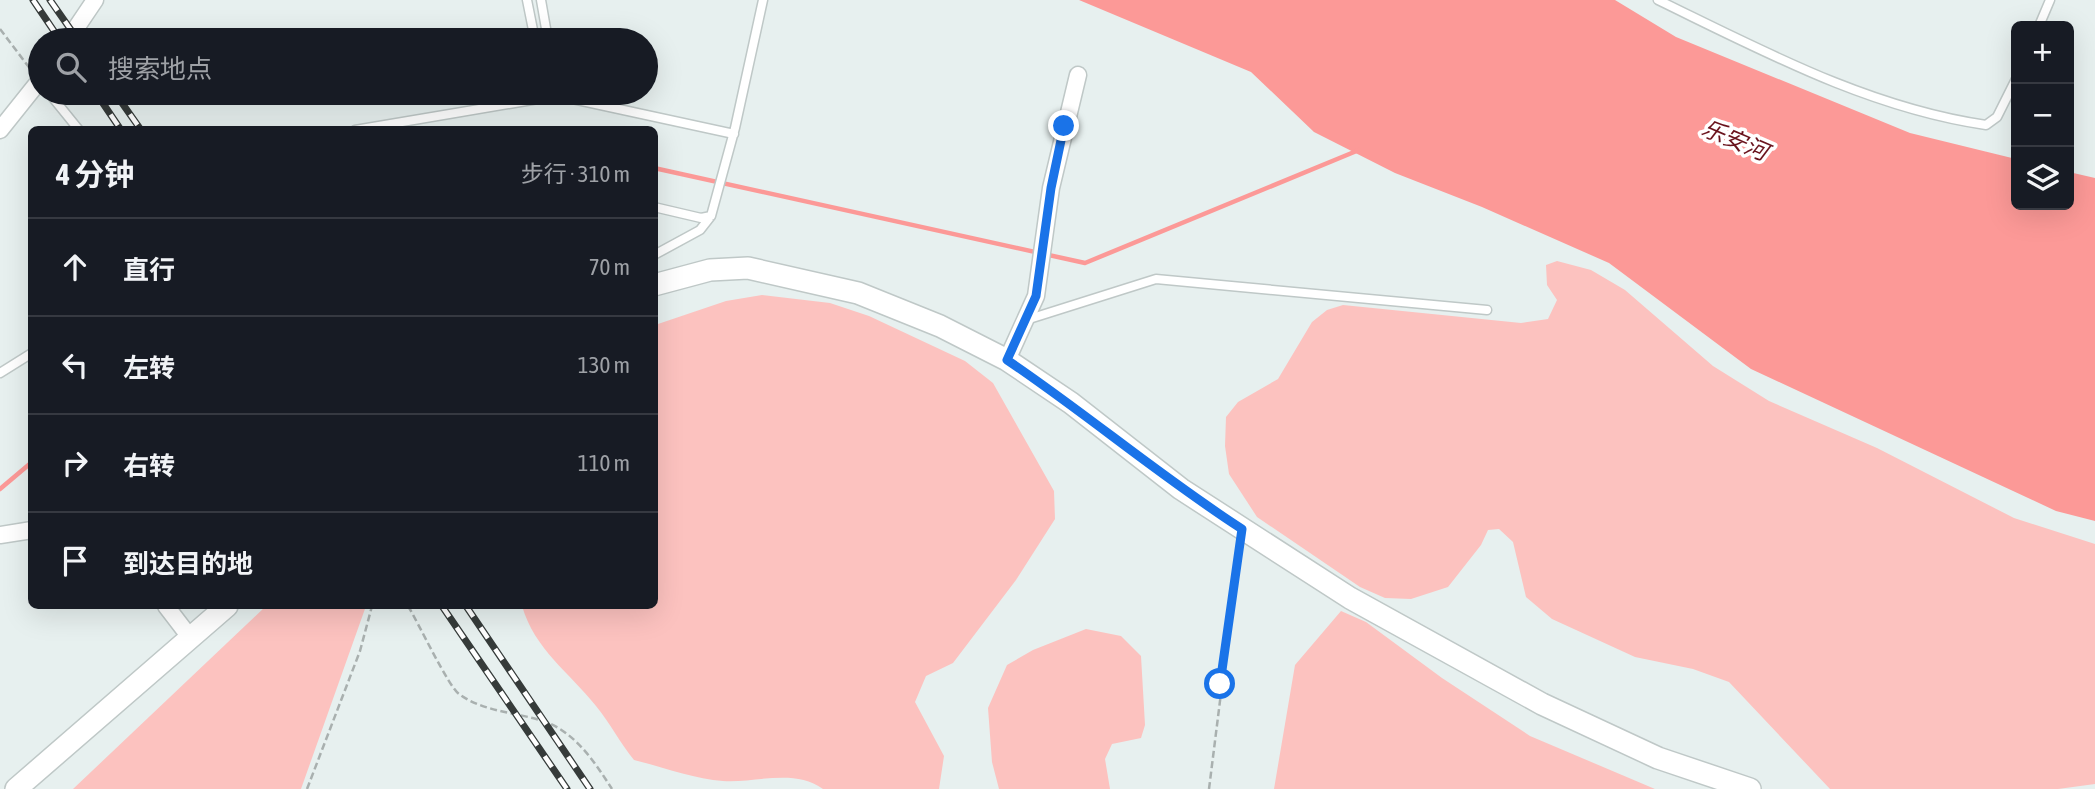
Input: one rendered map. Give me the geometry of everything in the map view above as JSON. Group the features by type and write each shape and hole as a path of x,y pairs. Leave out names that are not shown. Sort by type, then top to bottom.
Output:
{"street":[{"path":"76,28 95,0"},
{"path":"1007,360 1036,296 1054,176 1078,75"},
{"path":"0,130 28,96"},
{"path":"658,284 710,270 748,268 858,293 940,326 1007,360 1071,403 1181,489 1350,598 1542,704 1658,758 1750,789"},
{"path":"0,535 28,531"},
{"path":"168,609 189,636"},
{"path":"16,789 223,609"}],"lane":[{"path":"527,0 533,28"},
{"path":"541,0 546,28"},
{"path":"658,252 700,230 711,216 734,134 763,0"},
{"path":"1658,0 1783,61 1875,98 1968,122 1986,125 1997,117 2014,84"},
{"path":"2041,21 2050,0"},
{"path":"59,105 76,126"},
{"path":"379,126 503,105"},
{"path":"600,105 734,134"},
{"path":"658,208 701,218 711,216"},
{"path":"1026,320 1156,279 1487,310"},
{"path":"0,373 28,356"}],"path":[{"path":"0,29 28,65"},
{"path":"1209,789 1242,529"},
{"path":"307,789 360,651 371,609"},
{"path":"410,609 456,692 481,706 543,721 571,736 594,762 612,789"}],"shaded area":[{"path":"1557,261 1591,270 1625,290 1713,366 1769,401 1877,448 2014,518 2095,544 2095,784 2058,789 1830,789 1729,682 1693,669 1635,657 1552,619 1526,597 1513,542 1499,529 1488,530 1481,545 1448,587 1411,599 1385,598 1360,587 1257,517 1229,474 1225,446 1226,417 1238,402 1278,379 1312,322 1327,310 1343,305 1521,323 1548,319 1557,300 1547,285 1546,265"},
{"path":"762,295 830,303 869,316 965,361 993,383 1054,491 1055,519 1016,580 953,663 926,676 915,702 944,756 939,789 823,789 800,779 788,778 712,780 634,760 596,706 544,648 528,622 523,609 658,609 658,324 726,301"},
{"path":"263,609 365,609 301,789 73,789"},
{"path":"1341,611 1366,622 1442,678 1530,736 1655,789 1274,789 1295,665"},
{"path":"1086,629 1121,636 1141,656 1145,725 1141,738 1112,744 1105,759 1110,789 999,789 992,762 988,708 1007,665 1033,650"}],"water":[{"name":"乐安河","path":"1079,0 1615,0 1676,37 1910,133 2011,158 2011,210 2074,210 2074,173 2095,178 2095,521 2056,511 1751,369 1609,263 1482,207 1395,173 1314,132 1251,72"}],"waterway":[{"path":"658,169 1085,263 1359,150"},
{"path":"0,489 28,465"}],"railway":[{"path":"33,0 52,28"},
{"path":"50,0 70,28"},
{"path":"104,105 118,126"},
{"path":"123,105 138,126"},
{"path":"444,609 567,789"},
{"path":"468,609 590,789"}],"route":[{"path":"1064,126 1051,188 1036,296 1007,360 1071,403 1181,489 1242,529 1220,684"}]}
